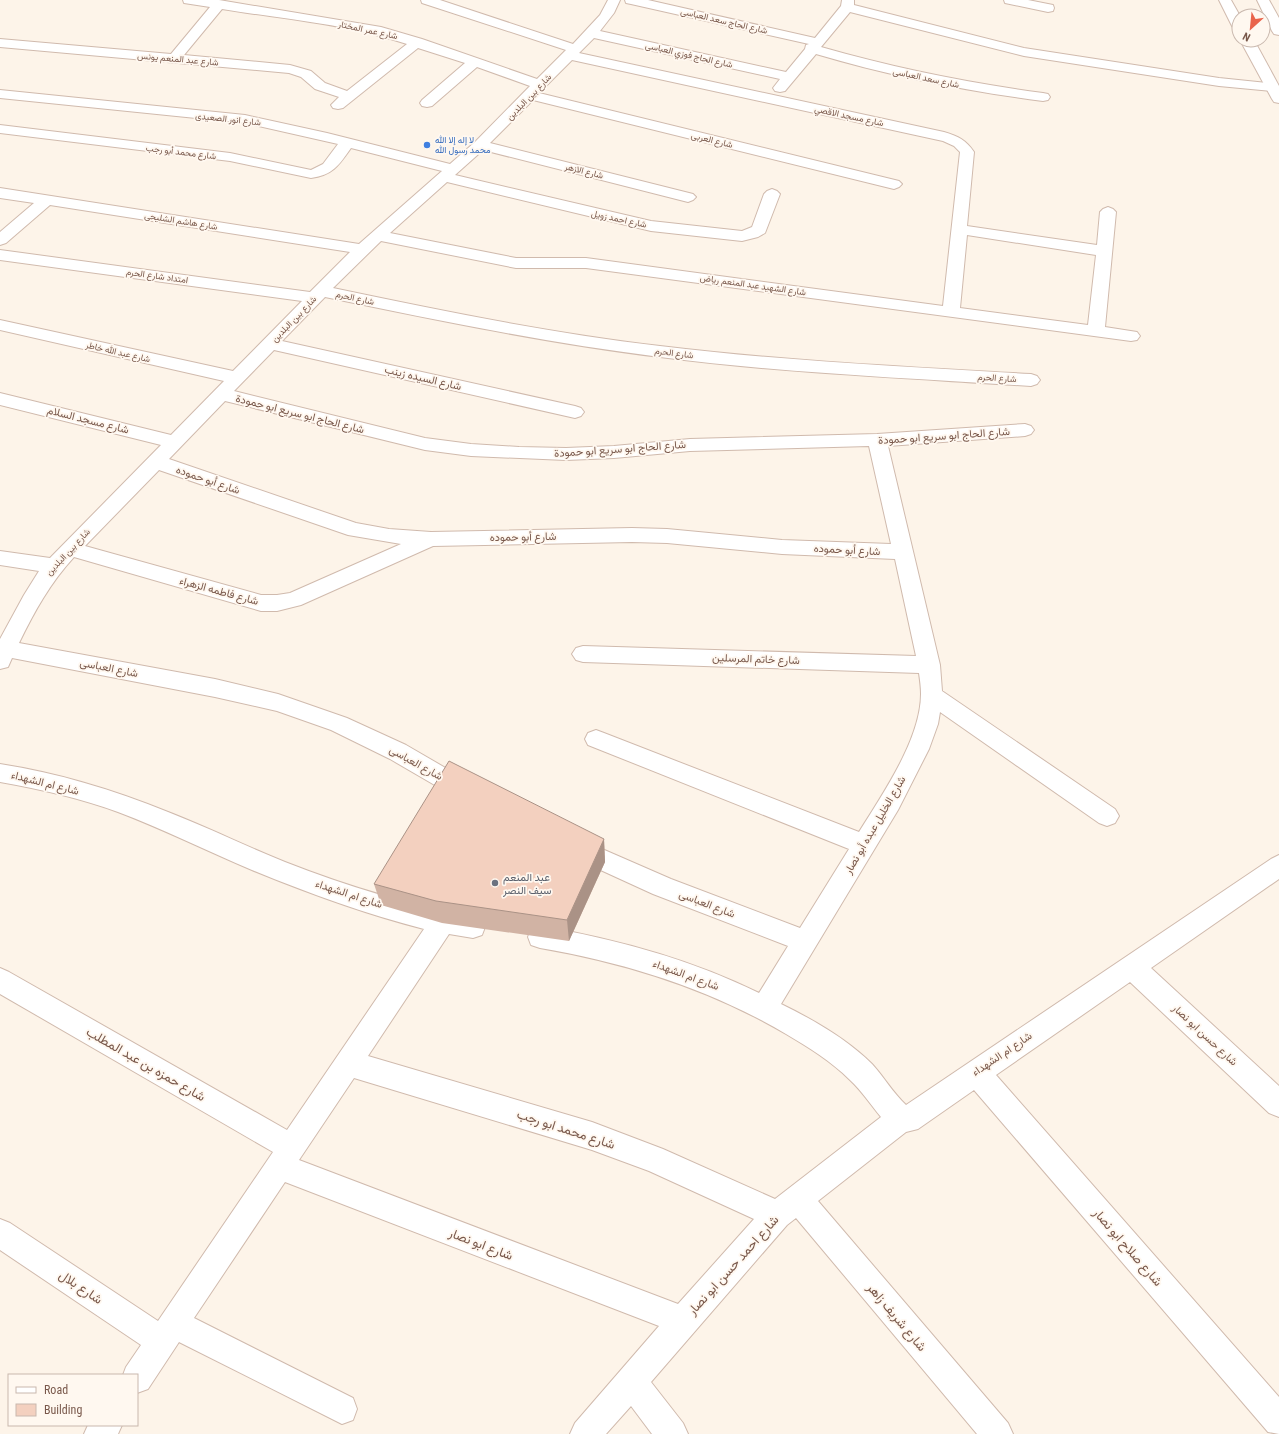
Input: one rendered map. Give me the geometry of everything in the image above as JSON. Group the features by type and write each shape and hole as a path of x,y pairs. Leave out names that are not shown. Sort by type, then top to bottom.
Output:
{"street":[{"name":"شارع عمر المختار","path":"189,0 381,31 475,62 535,90"},
{"name":"شارع مسجد الاقصي","path":"427,0 573,52 771,99 940,136 958,142 964,147 966,152 951,311"},
{"name":"شارع الحاج سعد العباسى","path":"631,0 814,45"},
{"path":"1010,0 1048,8"},
{"path":"1225,0 1231,11"},
{"path":"1263,0 1279,31"},
{"name":"شارع بين البلدين","path":"3,655 27,606 41,583 54,566 362,249 480,145 573,52 590,33 609,1"},
{"path":"771,99 848,3 1024,52 1212,80 1272,87"},
{"path":"175,58 219,4"},
{"name":"شارع الحاج فوزي العباسى","path":"590,33 788,77"},
{"path":"335,107 417,42"},
{"name":"شارع عبد المنعم يونس","path":"0,43 290,69 306,74 320,86 348,96"},
{"name":"شارع سعد العباسى","path":"814,45 868,65 937,81 1043,97"},
{"path":"1251,48 1279,99"},
{"path":"427,103 475,62"},
{"name":"شارع العربى","path":"535,90 894,184"},
{"name":"شارع انور الصعيدى","path":"0,94 245,119 347,142 448,173"},
{"name":"شارع محمد أبو رجب","path":"0,129 230,157 311,174 320,173 328,169 347,142"},
{"name":"شارع الازهر","path":"480,145 688,197"},
{"name":"شارع احمد زويل","path":"448,173 623,220 651,226 742,236 752,234 759,230 772,194"},
{"name":"شارع هاشم الشليحى","path":"0,193 362,249"},
{"path":"0,240 47,200"},
{"path":"1096,331 1108,212"},
{"path":"959,229 1104,250"},
{"name":"شارع الشهيد عبد المنعم رياض","path":"377,235 516,262 538,263 560,261 586,263 1131,336"},
{"name":"امتداد شارع الحرم","path":"0,255 318,294"},
{"name":"شارع الحرم","path":"318,294 502,329 608,346 735,360 1031,380"},
{"name":"شارع عبد الله خاطر","path":"0,325 237,378"},
{"name":"شارع السيده زينب","path":"270,344 575,412"},
{"name":"شارع الحاج ابو سريع ابو حمودة","path":"222,394 424,444 471,450 566,454 614,452 690,445 877,440 1025,430"},
{"name":"شارع مسجد السلام","path":"0,399 175,442"},
{"name":"شارع الخليل عبده أبو نصار","path":"765,1007 890,803 918,749 927,724 932,696 929,665 877,440"},
{"name":"شارع أبو حموده","path":"156,462 355,530 389,536 431,539 632,535 675,537 782,547 902,552"},
{"name":"شارع فاطمه الزهراء","path":"70,549 261,603 277,604 294,600 431,539"},
{"path":"0,558 54,566"},
{"name":"شارع خاتم المرسلين","path":"583,654 929,665"},
{"name":"شارع العباسى","path":"3,655 215,688 278,703 339,724 398,752 482,800"},
{"path":"932,696 1107,816"},
{"path":"596,739 865,845"},
{"name":"شارع ام الشهداء","path":"0,773 79,791 142,811 283,872 354,898 442,923 569,941 635,957 700,979 765,1007 813,1036 859,1070 896,1116 908,1119 1279,866"},
{"name":"شارع العباسى","path":"558,839 616,868 708,905 805,941"},
{"path":"138,1377 442,923"},
{"name":"شارع حسن ابو نصار","path":"1132,966 1279,1104"},
{"name":"شارع حمزه بن عبد المطلب","path":"0,980 285,1156"},
{"name":"شارع محمد ابو رجب","path":"348,1063 592,1136 708,1183 788,1207"},
{"name":"شارع صلاح ابو نصار","path":"976,1072 1279,1421"},
{"name":"شارع احمد حسن ابو نصار","path":"586,1434 683,1321 788,1207 902,1118"},
{"name":"شارع ابو نصار","path":"285,1156 683,1321"},
{"name":"شارع شريف زاهر","path":"788,1207 997,1434"},
{"name":"شارع بلال","path":"0,1233 168,1332 342,1408"},
{"path":"631,1381 672,1434"}],"building":[{"name":"عبد المنعم سيف النصر","path":"449,761 604,839 567,920 436,901 374,884"}],"place":[{"name":"لا إله إلا الله محمد رسول الله","path":"427,145"},
{"name":"عبد المنعم سيف النصر","path":"495,883"}]}
